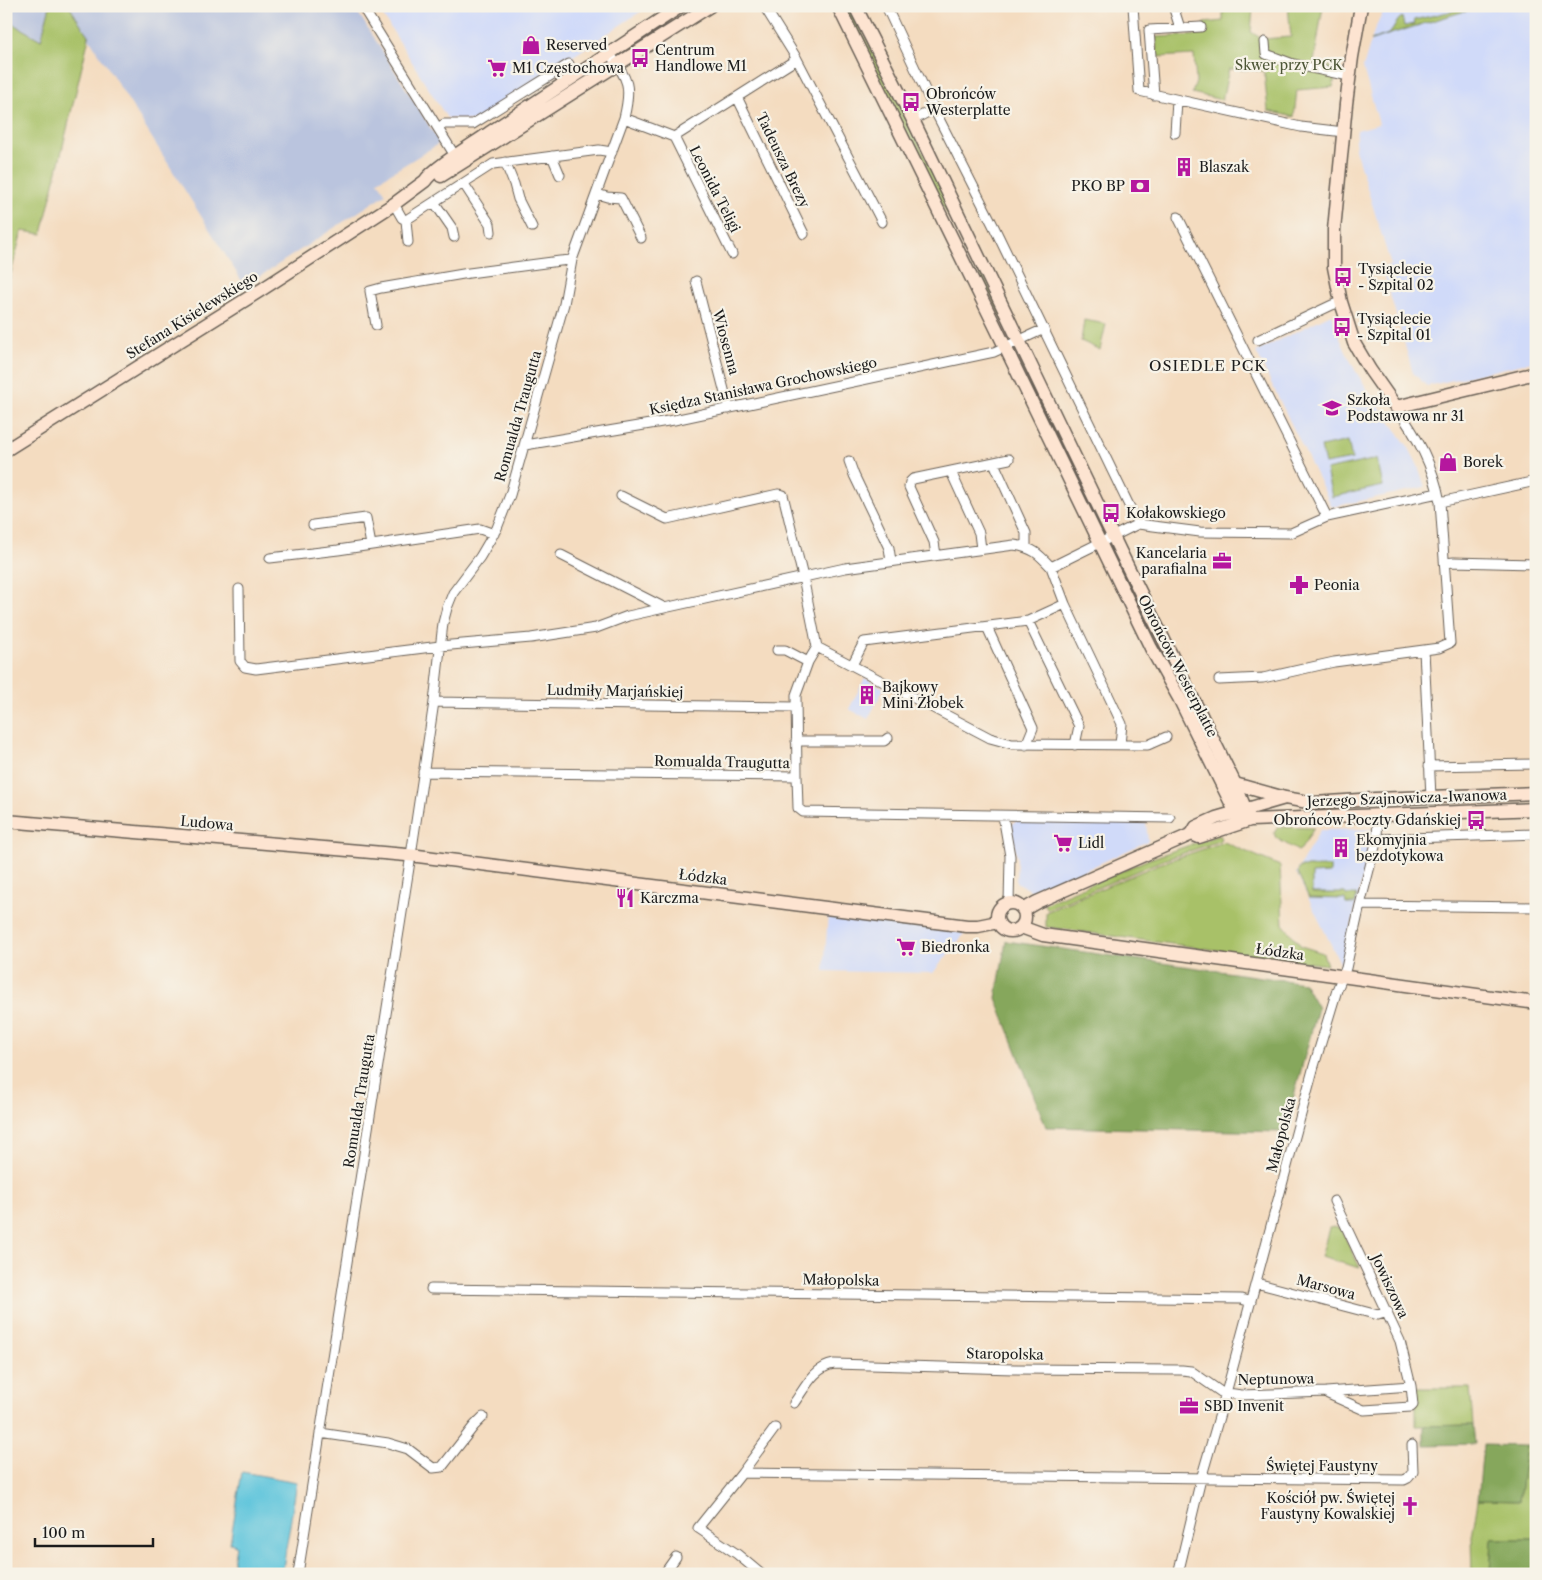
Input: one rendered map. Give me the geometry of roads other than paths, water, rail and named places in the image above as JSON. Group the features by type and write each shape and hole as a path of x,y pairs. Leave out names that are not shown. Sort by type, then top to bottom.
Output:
{"main road":[{"name":"Stefana Kisielewskiego","path":"458,160 609,53 681,6"},
{"name":"Stefana Kisielewskiego","path":"6,450 394,204 429,176 618,65 710,6"},
{"name":"Obrońców Westerplatte","path":"838,6 1006,347 1151,648 1244,815"},
{"name":"Obrońców Westerplatte","path":"855,6 913,120 1113,536 1235,784 1244,815"},
{"path":"1361,6 1349,76 1334,230 1334,267 1341,302 1354,344 1396,407 1536,373"},
{"path":"1235,784 1285,798"},
{"name":"Jerzego Szajnowicza-Iwanowa","path":"1244,815 1285,798 1314,803 1536,793"},
{"name":"Jerzego Szajnowicza-Iwanowa","path":"1023,910 1037,902 1192,834 1196,827 1216,818 1244,815 1279,818 1536,809"},
{"name":"Ludowa","path":"6,821 408,855"},
{"name":"Łódzka","path":"408,855 968,926 998,922"},
{"path":"1016,904 1023,910 1024,920 1021,927 1015,930 1008,931 1002,928 998,922 999,910 1004,906 1016,904"},
{"name":"Łódzka","path":"1021,927 1043,935 1536,1003"}],"street":[{"path":"362,6 458,160"},
{"path":"764,6 797,59 882,222"},
{"path":"886,6 934,109 1044,329 1138,524"},
{"path":"1133,6 1139,91 1301,127 1344,132"},
{"path":"1173,6 1180,28"},
{"path":"1154,95 1149,30 1202,27"},
{"path":"1265,42 1266,54 1293,64 1349,76"},
{"name":"Romualda Traugutta","path":"298,1574 408,855 434,702 446,608 453,593 480,557 494,534 510,495 564,304 572,260 624,118 629,97 626,79 609,53"},
{"path":"624,118 674,137 797,59"},
{"path":"438,128 444,124 473,124 569,64"},
{"name":"Tadeusza Brezy","path":"737,97 804,234"},
{"path":"1175,133 1177,100"},
{"path":"913,120 934,109"},
{"name":"Leonida Teligi","path":"674,137 732,254"},
{"path":"406,220 493,164 599,150 612,152"},
{"path":"552,156 560,175"},
{"path":"505,162 518,199 532,227"},
{"path":"464,184 490,224 492,232"},
{"path":"597,194 621,198 641,238"},
{"path":"434,202 452,228 454,237"},
{"path":"394,204 402,218 406,220 408,242"},
{"path":"1178,217 1327,517"},
{"path":"376,325 370,291 469,273 572,260"},
{"name":"Wiosenna","path":"696,281 729,409"},
{"path":"1258,340 1341,302"},
{"name":"Księdza Stanisława Grochowskiego","path":"525,445 674,420 985,354 1006,347 1044,329"},
{"path":"1220,680 1264,678 1334,662 1439,648 1450,643 1439,498 1433,472 1425,453 1396,407"},
{"path":"936,555 934,542 908,487 910,482 913,479 1009,459"},
{"path":"849,461 890,548 891,562"},
{"path":"994,463 1026,533 1026,547"},
{"path":"950,472 979,533 981,549"},
{"path":"1051,567 1138,524 1200,532 1291,533 1327,517 1536,482"},
{"path":"621,496 667,519 778,494 782,495 803,576 817,647 808,662 796,695 797,776"},
{"path":"313,524 366,518 371,545"},
{"path":"270,558 480,529 494,534"},
{"path":"239,589 240,661 242,665 249,669 440,646 531,638 596,628 628,616 803,576 981,549 1014,545 1026,547 1037,552 1051,567 1065,604 1122,724 1120,745"},
{"path":"561,555 663,608"},
{"path":"1445,563 1536,564"},
{"path":"852,666 864,642 1028,621 1065,604"},
{"path":"1028,621 1079,726 1075,745"},
{"path":"987,627 1033,728 1026,745"},
{"path":"817,647 990,738 1012,744 1148,745 1166,736"},
{"path":"777,650 785,650 808,662"},
{"path":"1424,650 1431,797"},
{"name":"Ludmiły Marjańskiej","path":"434,702 796,707"},
{"path":"796,741 884,741 888,738"},
{"path":"1430,766 1536,764"},
{"name":"Romualda Traugutta","path":"423,772 797,776 798,808 803,812 1170,818"},
{"name":"Małopolska","path":"1178,1574 1201,1479 1314,1066 1343,976 1377,840 1378,814"},
{"path":"1004,816 1010,856 1009,904"},
{"path":"1377,840 1536,834"},
{"path":"1360,905 1536,907"},
{"name":"Jowiszowa","path":"1334,1201 1388,1312 1400,1341 1411,1386"},
{"name":"Marsowa","path":"1256,1283 1378,1315 1388,1312"},
{"name":"Małopolska","path":"431,1289 1241,1299 1250,1302"},
{"name":"Staropolska","path":"794,1403 816,1371 834,1364 1182,1370 1190,1371 1226,1393"},
{"name":"Neptunowa","path":"1226,1393 1242,1395 1326,1392 1411,1386 1413,1405 1411,1407 1364,1410 1326,1392"},
{"path":"320,1434 388,1443 408,1449 432,1468 442,1468 483,1417"},
{"path":"761,1574 737,1554 698,1528 775,1428"},
{"name":"Świętej Faustyny","path":"1201,1479 1404,1480 1413,1472 1412,1445"},
{"path":"742,1473 1201,1479"},
{"path":"664,1574 676,1557"}],"water":[{"path":"242,1472 297,1482 282,1574 253,1574 232,1570 236,1545 230,1543"}],"place":[{"name":"Reserved","path":"531,45"},
{"name":"Centrum Handlowe M1","path":"640,58"},
{"name":"M1 Częstochowa","path":"497,68"},
{"name":"Obrońców Westerplatte","path":"911,102"},
{"name":"Blaszak","path":"1184,167"},
{"name":"PKO BP","path":"1140,186"},
{"name":"Tysiąclecie - Szpital 02","path":"1343,277"},
{"name":"Tysiąclecie - Szpital 01","path":"1342,327"},
{"name":"Szkoła Podstawowa nr 31","path":"1332,408"},
{"name":"Borek","path":"1448,462"},
{"name":"Kołakowskiego","path":"1111,513"},
{"name":"Kancelaria parafialna","path":"1222,561"},
{"name":"Peonia","path":"1299,585"},
{"name":"Bajkowy Mini Żłobek","path":"867,695"},
{"name":"Obrońców Poczty Gdańskiej","path":"1476,820"},
{"name":"Lidl","path":"1063,843"},
{"name":"Ekomyjnia bezdotykowa","path":"1341,848"},
{"name":"Karczma","path":"625,898"},
{"name":"Biedronka","path":"906,947"},
{"name":"SBD Invenit","path":"1189,1406"},
{"name":"Kościół pw. Świętej Faustyny Kowalskiej","path":"1410,1506"}],"district":[{"name":"OSIEDLE PCK","path":"1208,365"}],"park label":[{"name":"Skwer przy PCK","path":"1289,65"}]}
